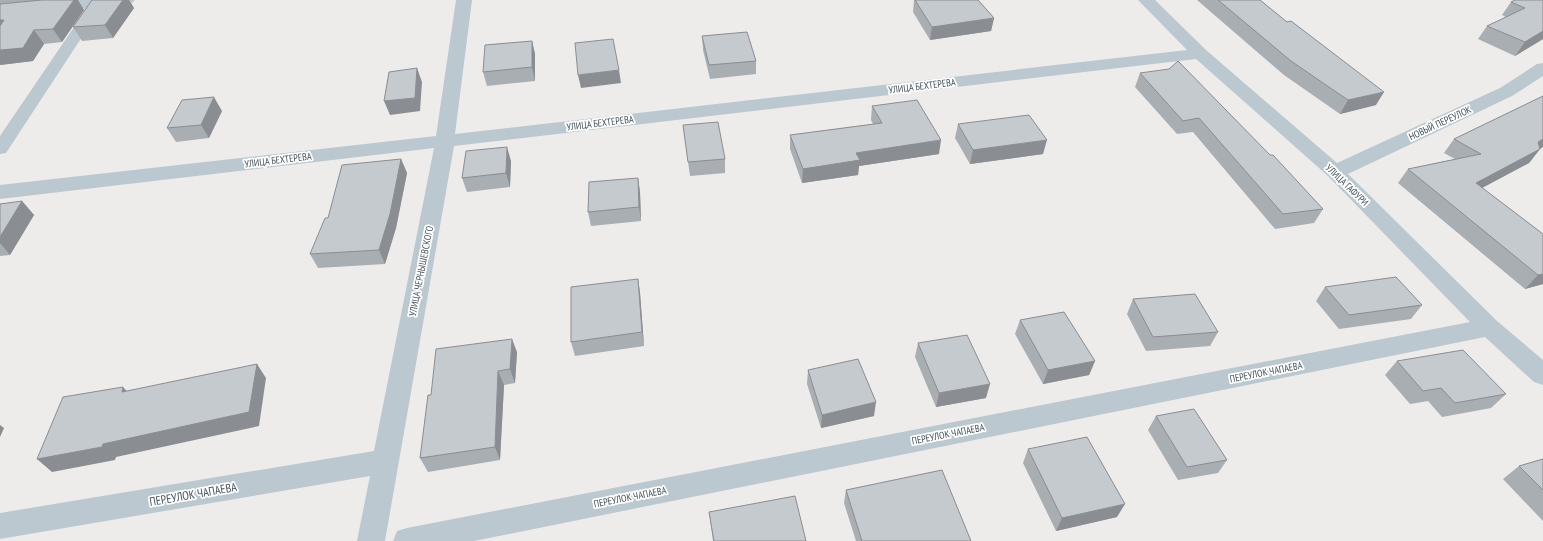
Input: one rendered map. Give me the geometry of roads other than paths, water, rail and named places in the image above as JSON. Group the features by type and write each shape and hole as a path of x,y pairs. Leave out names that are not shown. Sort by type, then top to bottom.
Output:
{"street":[{"path":"0,11 127,0"},
{"name":"УЛИЦА ЧЕРНЫШЕВСКОГО","path":"371,541 445,141 464,0"},
{"name":"УЛИЦА ГАФУРИ","path":"1146,0 1200,54 1335,172 1489,328 1543,375"},
{"name":"УЛИЦА БЕХТЕРЕВА","path":"0,192 1200,54"},
{"name":"НОВЫЙ ПЕРЕУЛОК","path":"1335,172 1506,92 1543,68"},
{"name":"ПЕРЕУЛОК ЧАПАЕВА","path":"407,541 1489,328"},
{"name":"ПЕРЕУЛОК ЧАПАЕВА","path":"0,526 386,461"}],"lane":[{"path":"0,149 98,3"}]}
